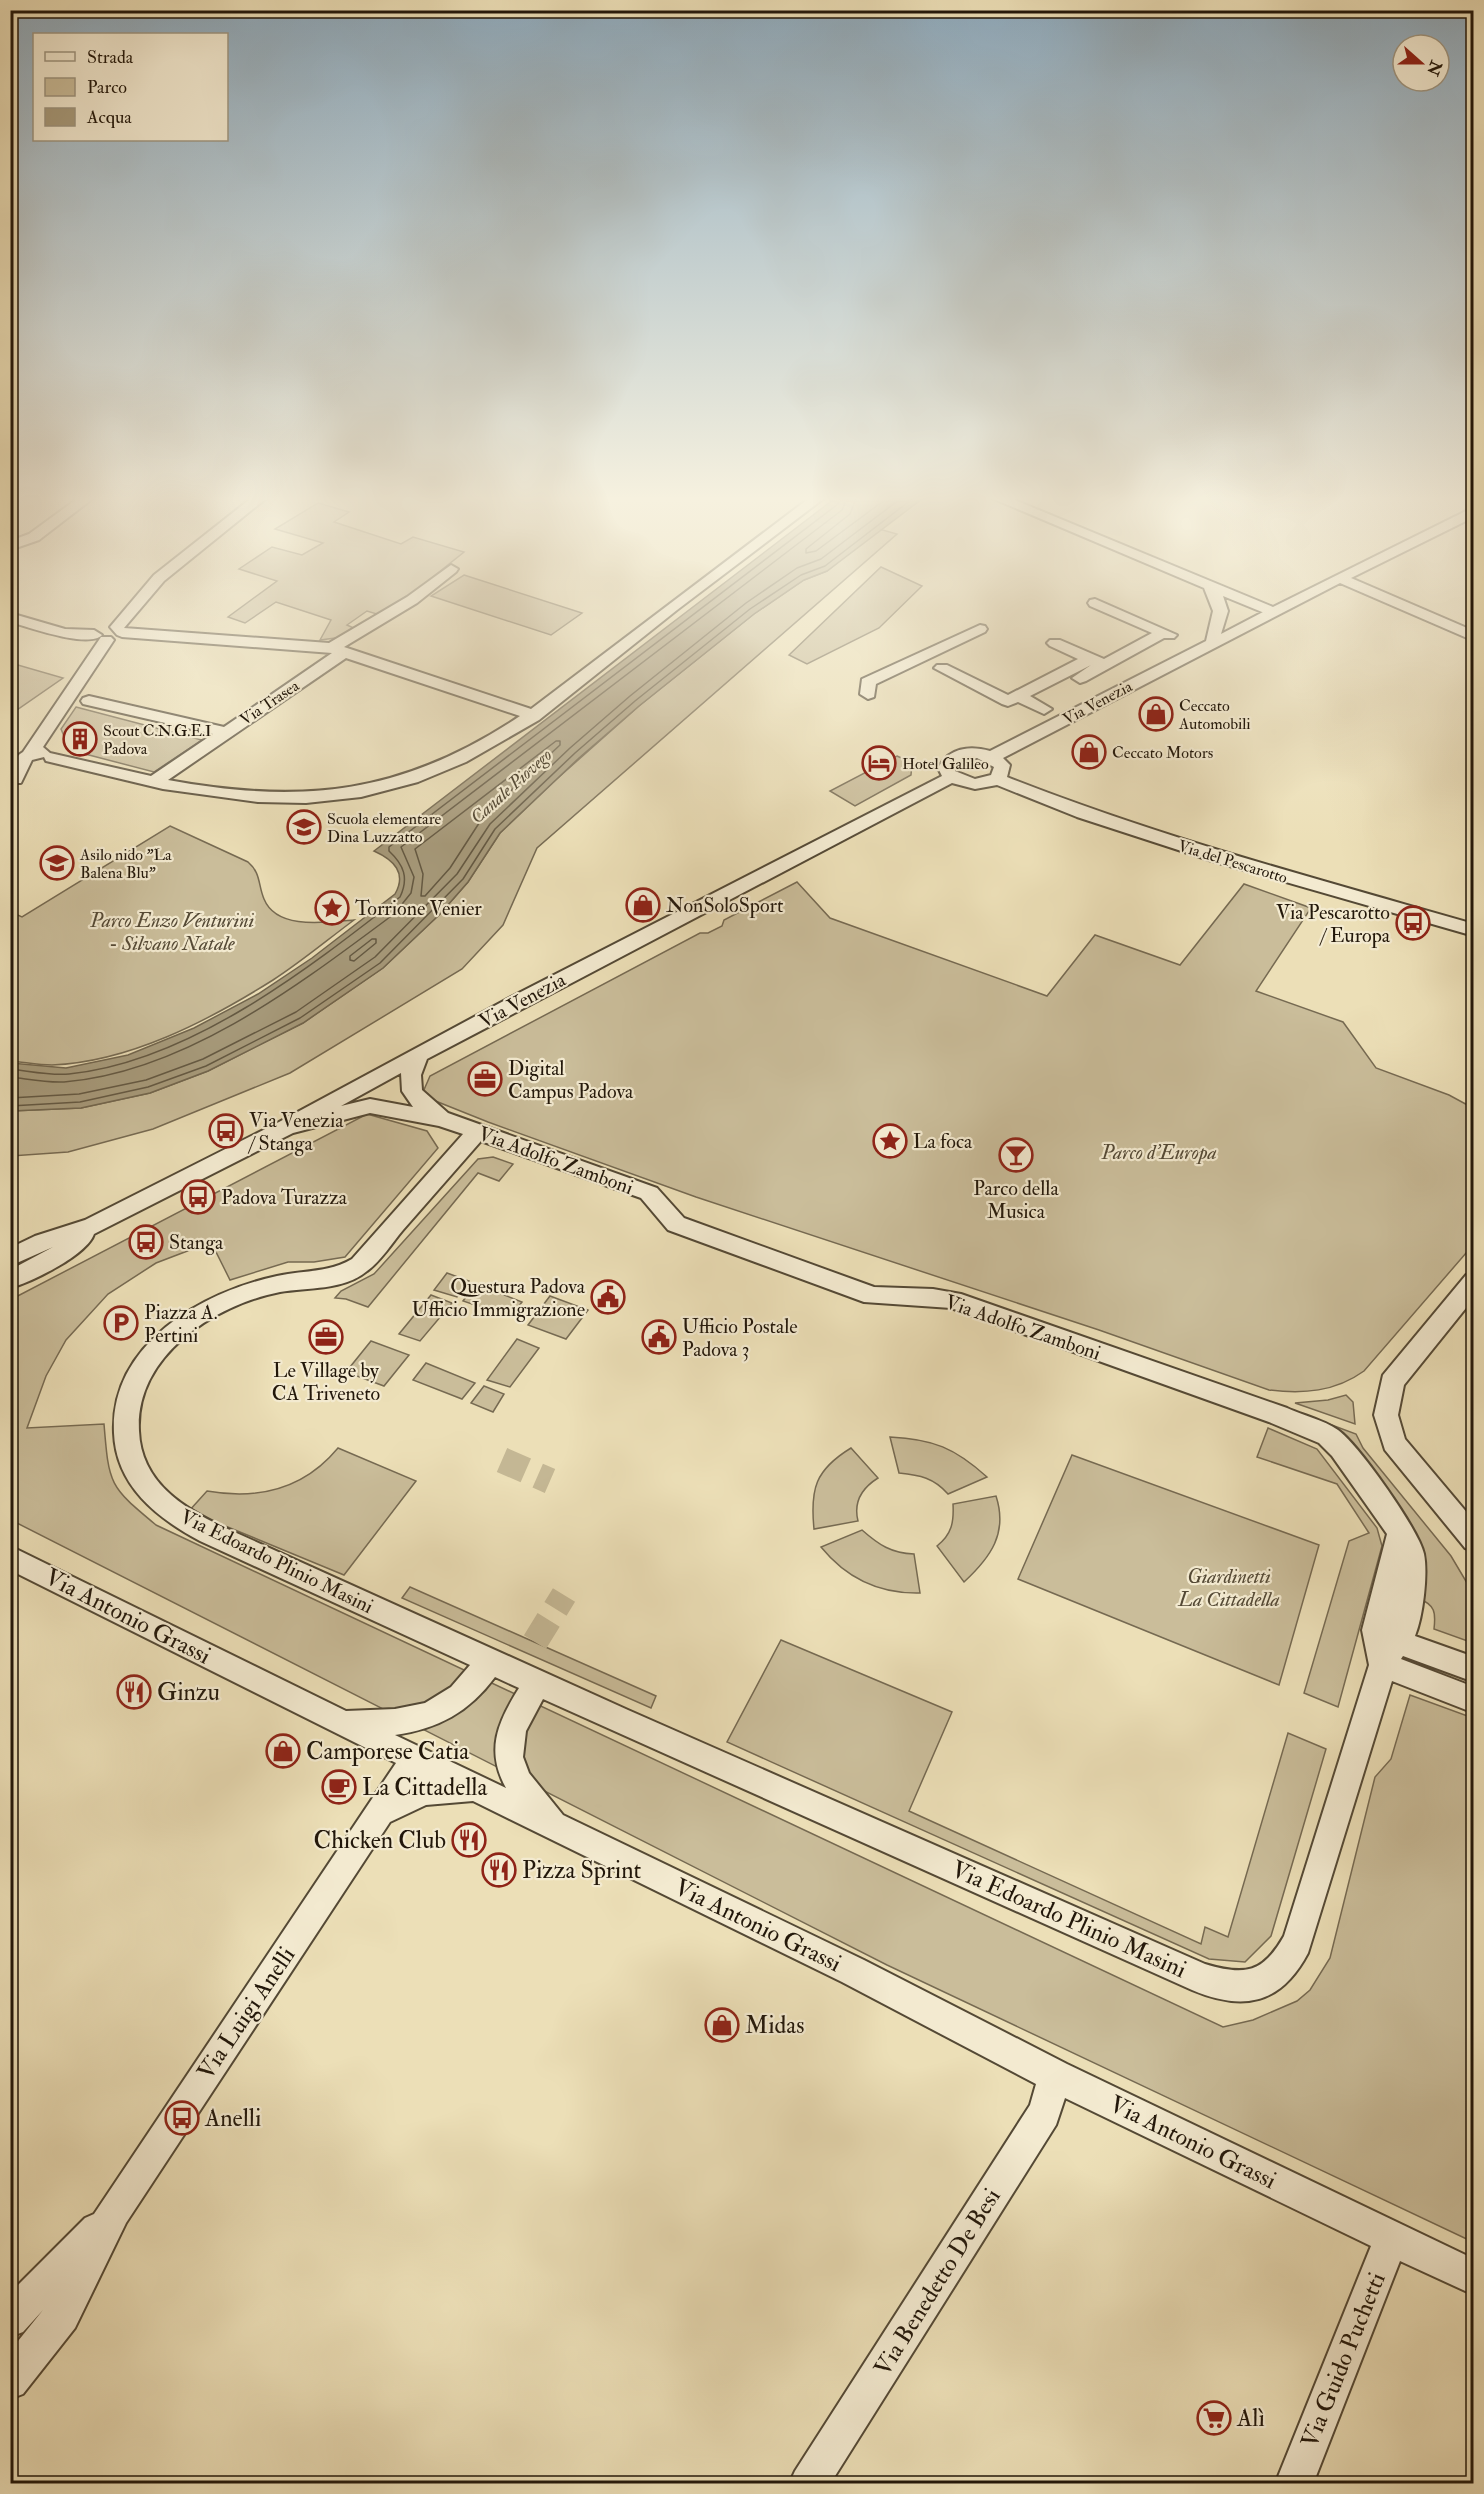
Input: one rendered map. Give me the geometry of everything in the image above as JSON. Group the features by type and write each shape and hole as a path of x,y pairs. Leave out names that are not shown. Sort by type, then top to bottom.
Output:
{"street":[{"path":"10,617 64,633 115,638 133,612"},
{"name":"Via Trasea","path":"154,782 394,612"},
{"path":"39,760 75,764 154,782 244,795 305,798 347,794 406,780 449,765 507,735 667,612"},
{"path":"942,668 1008,701 1031,703 1101,664 1166,634 1116,612"},
{"path":"1207,643 1221,612"},
{"path":"1207,643 1261,612"},
{"name":"Via Venezia","path":"992,757 1207,643 1228,637 1274,612"},
{"path":"1418,612 1473,637"},
{"path":"868,694 868,682 980,628"},
{"path":"120,630 338,650 522,711 533,717"},
{"path":"13,781 39,760 43,738 100,637"},
{"path":"1055,643 1101,664"},
{"name":"Via Trasea","path":"89,701 225,732"},
{"path":"978,753 992,757 1003,769 996,779 978,784 952,777 946,768 951,759 957,756 978,753"},
{"name":"Via Venezia","path":"93,1226 952,777"},
{"name":"Via del Pescarotto","path":"996,779 1083,813 1215,856 1473,930"},
{"name":"Via Adolfo Zamboni","path":"419,1054 410,1074 411,1091 420,1102 442,1119"},
{"name":"Via Adolfo Zamboni","path":"286,1127 370,1106 442,1119 649,1193 676,1224 872,1296 894,1299 932,1297 953,1300 1316,1430 1328,1436 1341,1449 1400,1533 1376,1630 1391,1653"},
{"name":"Via Edoardo Plinio Masini","path":"477,1132 360,1265 338,1278 279,1284 239,1295 208,1310 176,1332 161,1346 141,1375 129,1401 126,1425 128,1448 134,1468 144,1485 176,1514 206,1531 538,1683 1203,1979 1222,1985 1244,1987 1270,1979 1289,1959 1298,1942 1391,1653"},
{"path":"10,1258 43,1242 93,1226"},
{"path":"10,1281 56,1257 93,1226"},
{"path":"1473,1281 1392,1382 1386,1415 1394,1443 1473,1540"},
{"name":"Via Antonio Grassi","path":"10,1557 340,1722 853,1971 1055,2076 1473,2278"},
{"path":"1391,1653 1473,1670"},
{"path":"1391,1653 1473,1700"},
{"path":"340,1722 387,1723 429,1715 454,1704 472,1687 490,1661"},
{"path":"538,1683 517,1716 510,1733 509,1758 517,1781 557,1827"},
{"name":"Via Luigi Anelli","path":"10,2381 62,2315 114,2211 416,1758"},
{"name":"Via Luigi Anelli","path":"378,1814 410,1794 444,1787 483,1791"},
{"name":"Via Benedetto De Besi","path":"808,2484 1044,2113 1055,2076"},
{"name":"Via Luigi Anelli","path":"10,2319 114,2211"},
{"name":"Via Guido Puchetti","path":"1294,2484 1392,2237"}],"green space":[{"path":"234,612 261,612 245,623 228,617"},
{"path":"308,612 365,612 347,625 356,629 343,637 320,640 331,620"},
{"path":"481,612 582,613 551,635"},
{"path":"807,612 537,848 503,925 462,969 290,1073 153,1129 68,1152 11,1156 11,1111 81,1108 150,1093 208,1071 303,1023 383,968 440,914 468,882 500,833 551,784 639,706 754,614"},
{"path":"834,612 895,612 879,628 807,664 789,655"},
{"path":"11,663 63,678 11,714"},
{"path":"76,707 202,740 154,772 70,750 61,729"},
{"path":"897,756 912,763 911,775 855,806 830,791"},
{"name":"Parco Enzo Venturini - Silvano Natale","path":"170,826 248,862 257,875 264,899 280,916 291,920 318,923 354,920 273,980 222,1010 167,1037 139,1048 81,1062 42,1065 11,1061 11,912 22,917"},
{"name":"Parco d'Europa","path":"797,882 830,918 1047,996 1095,935 1180,965 1244,884 1311,908 1256,991 1343,1022 1376,1068 1449,1095 1473,1108 1473,1245 1364,1371 1342,1383 1318,1390 1294,1392 1269,1390 1099,1330 696,1197 488,1122 433,1100 423,1092 430,1076 700,933 708,933 722,926 724,920"},
{"path":"367,1114 427,1131 438,1148 345,1257 314,1262 288,1262 230,1280 211,1242 156,1263 108,1294 66,1340 46,1376 27,1428 104,1424 110,1472 114,1483 129,1501 156,1525 1223,2027 1253,2020 1297,2001 1310,1990 1330,1958 1375,1777 1391,1759 1410,1695 1473,1718 1473,2242 887,1965 11,1520 10,1300"},
{"path":"493,1157 513,1164 499,1181 478,1173 368,1307 346,1299 335,1298 341,1291 374,1274 478,1159"},
{"path":"447,1273 469,1281 457,1297 434,1290"},
{"path":"476,1284 522,1302 510,1317 463,1301"},
{"path":"431,1295 452,1303 420,1341 399,1334"},
{"path":"550,1296 588,1310 566,1339 528,1325"},
{"path":"517,1339 539,1348 510,1387 487,1380"},
{"path":"371,1341 409,1355 384,1386 346,1372"},
{"path":"426,1363 475,1383 462,1399 413,1380"},
{"path":"484,1386 504,1394 493,1412 471,1403"},
{"path":"1346,1395 1353,1402 1355,1424 1295,1403 1328,1400"},
{"path":"1329,1424 1356,1434 1363,1448 1451,1556 1473,1593 1473,1643 1434,1629 1433,1610 1428,1603 1418,1598 1376,1476 1354,1446"},
{"path":"1268,1428 1317,1449 1377,1528 1382,1546 1338,1707 1304,1693 1349,1541 1369,1533 1337,1484 1257,1457"},
{"path":"890,1437 919,1440 943,1447 954,1452 987,1477 948,1494 926,1478 899,1473"},
{"path":"338,1448 416,1481 344,1575 189,1511 207,1491 244,1494 279,1488 295,1482 325,1462"},
{"path":"851,1448 878,1478 867,1486 860,1496 857,1507 858,1521 814,1529 814,1492 822,1473 829,1464"},
{"name":"Giardinetti La Cittadella","path":"1072,1455 1319,1545 1279,1685 1018,1579"},
{"path":"996,1496 1000,1522 995,1544 982,1563 964,1582 937,1546 946,1537 951,1527 953,1504"},
{"path":"862,1530 886,1547 914,1554 920,1593 891,1591 865,1582 842,1568 821,1547"},
{"path":"410,1587 656,1696 651,1708 402,1598"},
{"path":"781,1640 952,1712 909,1811 1201,1944 1205,1927 1228,1937 1288,1733 1326,1749 1271,1936 1245,1962 1209,1959 727,1742"}],"water":[{"name":"Canale Piovego","path":"686,612 756,612 639,706 579,758 500,833 468,882 440,914 383,968 303,1023 208,1071 150,1093 81,1108 11,1111 11,1063 66,1068 128,1055 194,1028 258,994 312,958 395,894 400,880 399,874 393,863 374,851"}],"tunnel":[{"path":"502,1460 550,1481"},
{"path":"535,1642 564,1595"}],"place":[{"name":"Ceccato Automobili","path":"1156,714"},
{"name":"Scout C.N.G.E.I Padova","path":"80,739"},
{"name":"Ceccato Motors","path":"1089,752"},
{"name":"Hotel Galileo","path":"879,763"},
{"name":"Scuola elementare Dina Luzzatto","path":"304,827"},
{"name":"Asilo nido \"La Balena Blu\"","path":"57,863"},
{"name":"NonSoloSport","path":"643,905"},
{"name":"Torrione Venier","path":"332,908"},
{"name":"Via Pescarotto / Europa","path":"1413,923"},
{"name":"Digital Campus Padova","path":"485,1079"},
{"name":"Via Venezia / Stanga","path":"226,1131"},
{"name":"La foca","path":"890,1141"},
{"name":"Parco della Musica","path":"1016,1155"},
{"name":"Padova Turazza","path":"198,1197"},
{"name":"Stanga","path":"146,1242"},
{"name":"Questura Padova Ufficio Immigrazione","path":"608,1297"},
{"name":"Piazza A. Pertini","path":"121,1323"},
{"name":"Le Village by CA Triveneto","path":"326,1337"},
{"name":"Ufficio Postale Padova 3","path":"659,1337"},
{"name":"Ginzu","path":"134,1692"},
{"name":"Camporese Catia","path":"283,1751"},
{"name":"La Cittadella","path":"339,1787"},
{"name":"Chicken Club","path":"469,1840"},
{"name":"Pizza Sprint","path":"499,1870"},
{"name":"Midas","path":"722,2025"},
{"name":"Anelli","path":"182,2118"},
{"name":"Alì","path":"1214,2418"}]}
